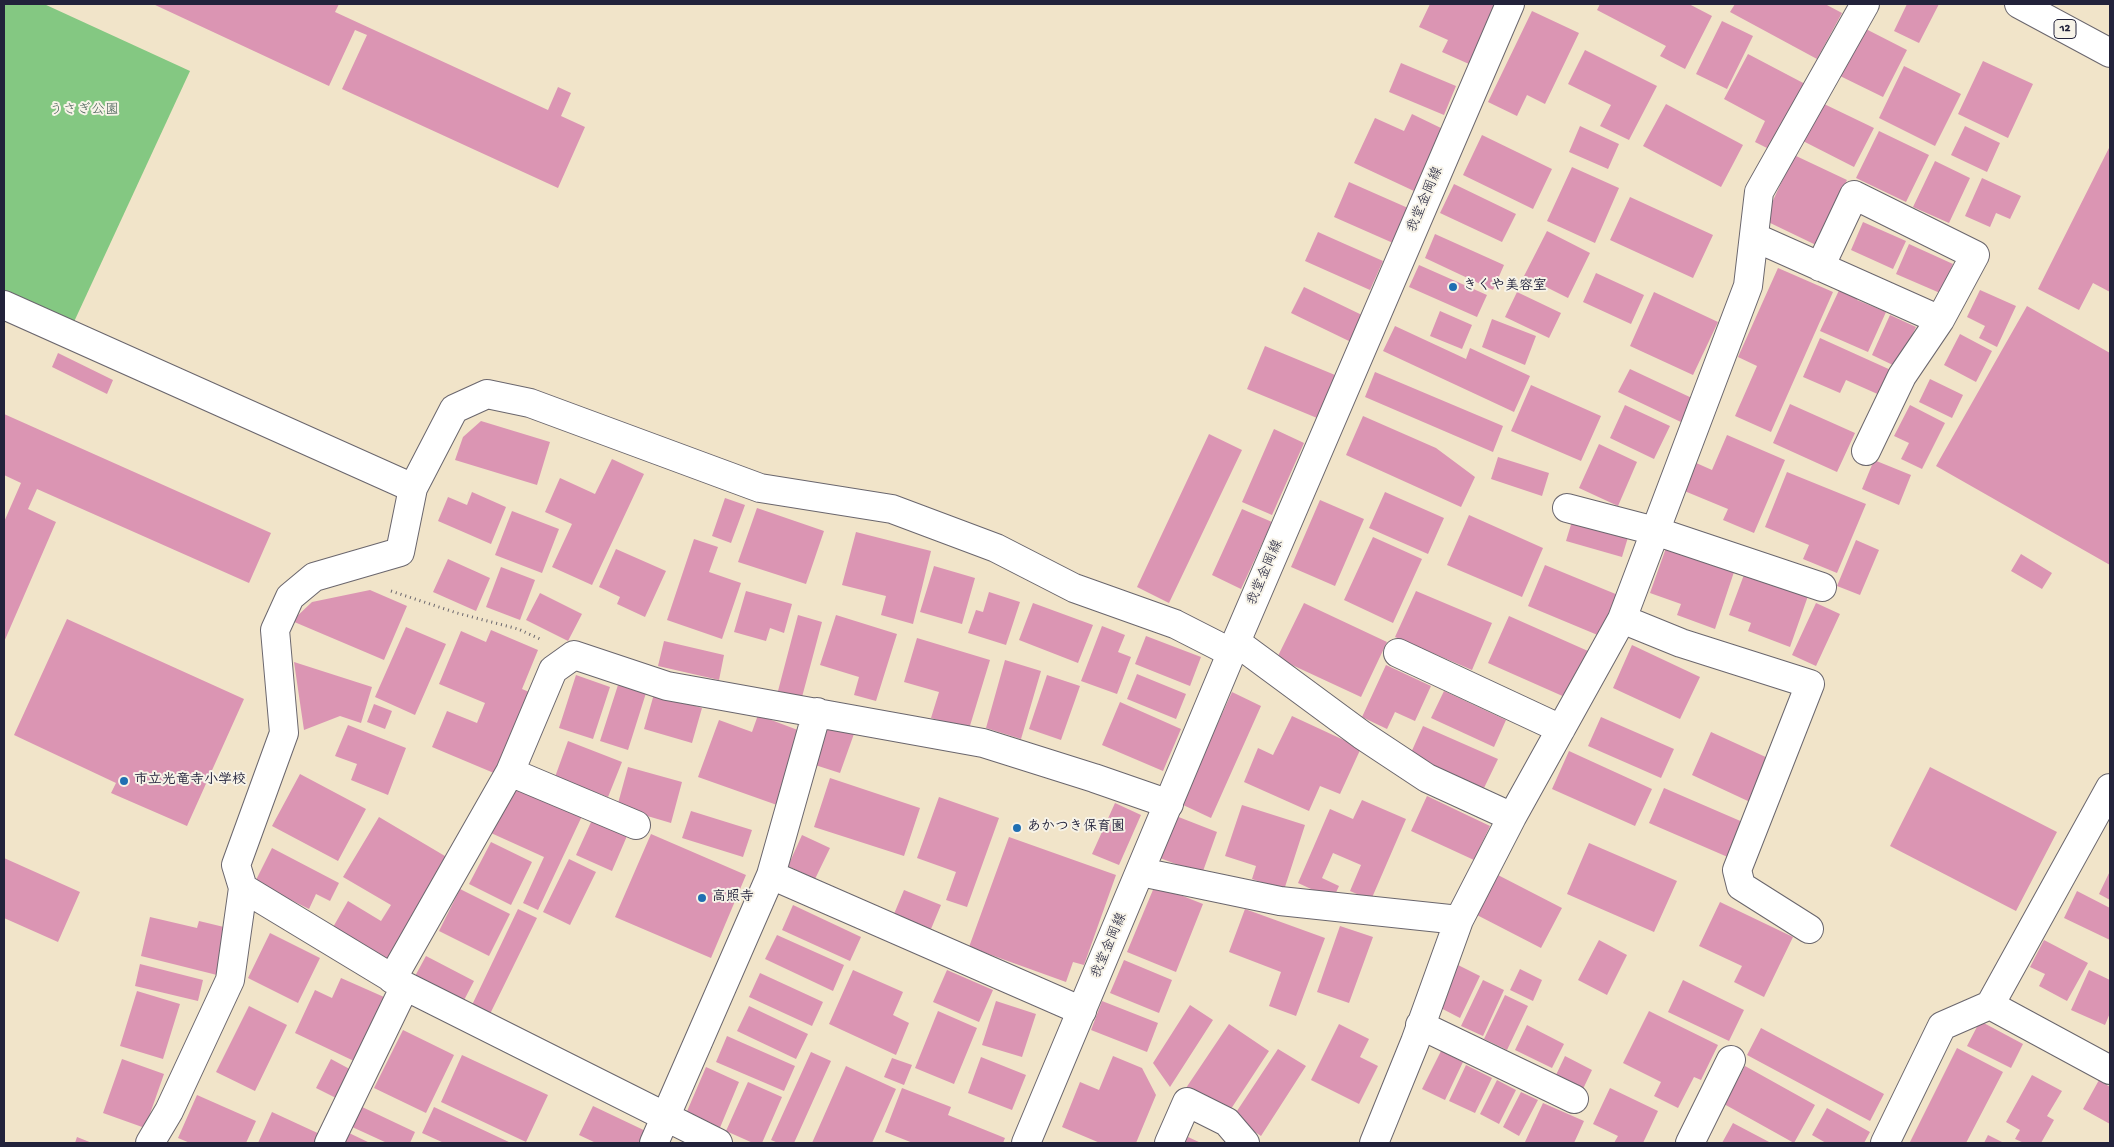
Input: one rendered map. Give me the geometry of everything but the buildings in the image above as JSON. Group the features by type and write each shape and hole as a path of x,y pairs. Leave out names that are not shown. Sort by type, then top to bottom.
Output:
{"street":[{"name":"我堂金岡線","path":"1026,1143 1234,647 1510,4"},
{"path":"1374,1143 1459,920 1512,817 1622,619 1748,286 1759,192 1865,4"},
{"name":"12","path":"2019,4 2110,53"},
{"path":"1820,267 1854,195 1975,255 1940,320 1902,376 1866,451"},
{"path":"1754,237 1940,320"},
{"path":"4,306 413,488"},
{"path":"150,1143 169,1111 230,980 243,888 236,865 284,733 275,630 290,597 314,577 400,552 413,488 454,409 487,394 530,403 760,488 892,509 996,548 1074,588 1234,647 1427,778 1512,817"},
{"path":"1567,508 1655,531 1822,587"},
{"path":"1622,619 1681,643 1810,684 1737,870 1741,886 1809,929"},
{"path":"1398,653 1561,729"},
{"path":"329,1143 398,983 510,772 553,670 574,655 667,686 929,734 983,742 1169,804"},
{"path":"654,1143 771,875 817,712"},
{"path":"510,772 636,825"},
{"path":"1885,1143 1942,1026 1990,1005 2110,788"},
{"path":"1141,872 1280,901 1459,920"},
{"path":"771,875 1082,1012"},
{"path":"243,888 398,983 718,1143"},
{"path":"1990,1005 2110,1070"},
{"path":"1420,1025 1574,1099"},
{"path":"1690,1143 1731,1060"},
{"path":"1169,1143 1187,1102 1227,1122 1245,1143"}],"path":[{"path":"386,589 457,613 518,629 574,655"}],"green space":[{"name":"うさぎ公園","path":"4,4 44,4 190,71 73,324 4,292"}],"place":[{"name":"きくや美容室","path":"1453,287"},
{"name":"市立光竜寺小学校","path":"124,781"},
{"name":"あかつき保育園","path":"1017,828"},
{"name":"高照寺","path":"702,898"}]}
